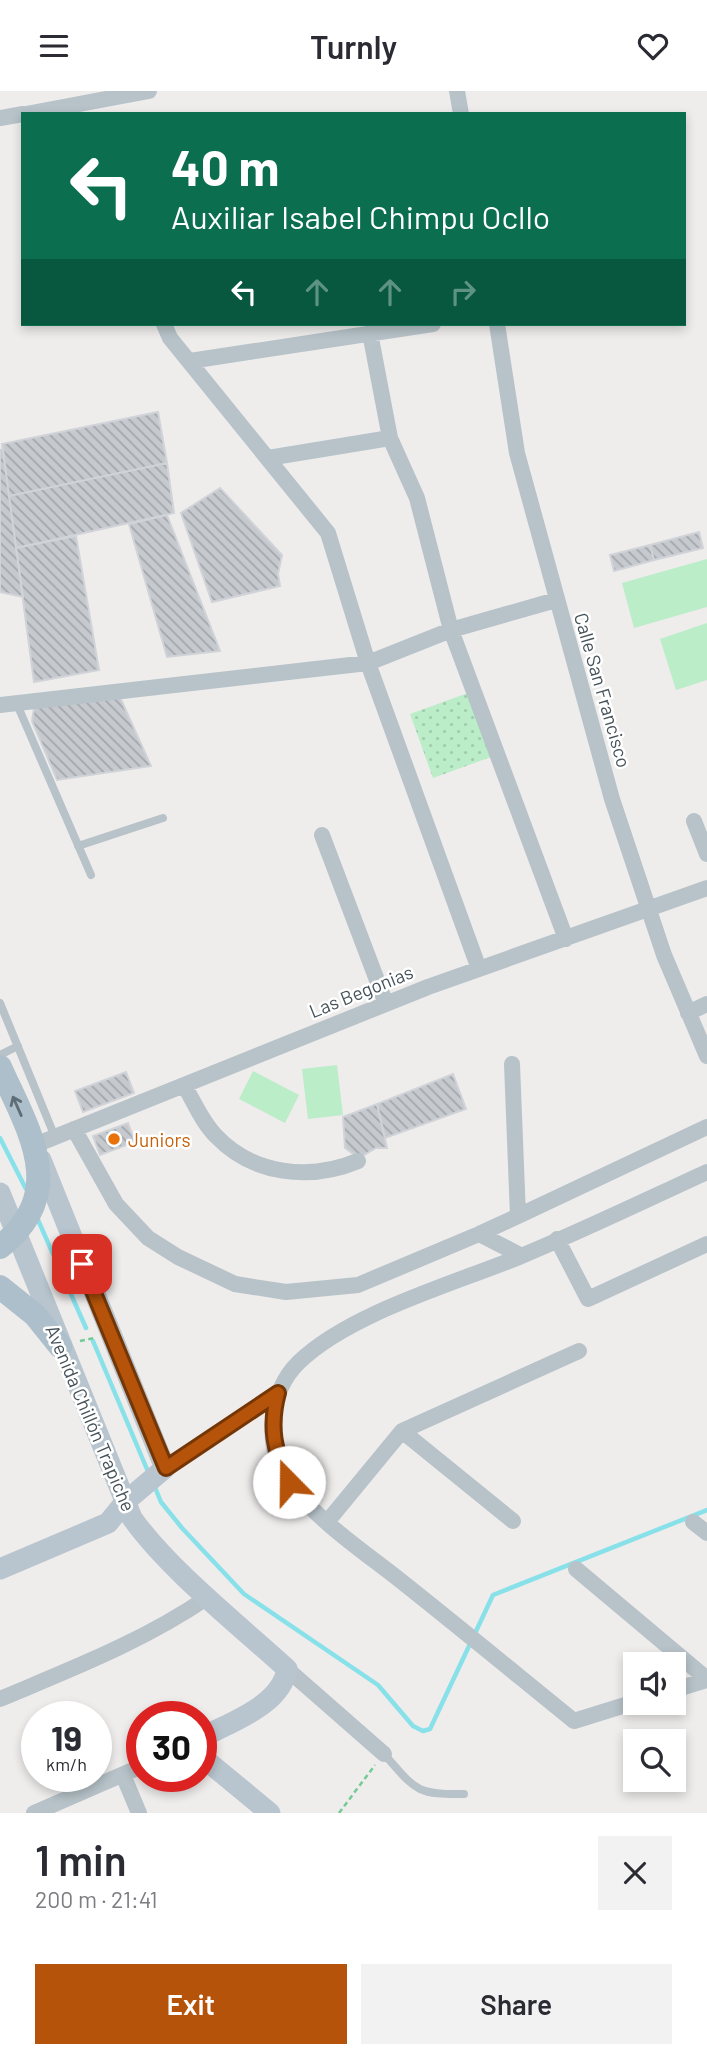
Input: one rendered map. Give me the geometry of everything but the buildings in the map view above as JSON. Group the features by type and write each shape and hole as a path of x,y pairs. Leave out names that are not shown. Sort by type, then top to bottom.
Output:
{"main road":[{"path":"0,1067 45,1141 39,1163 38,1191 27,1217 8,1240"},
{"path":"0,1287 35,1315 60,1346"}],"street":[{"path":"49,112 112,107 131,93 149,91"},
{"path":"457,91 461,112"},
{"path":"0,118 21,114"},
{"path":"165,326 170,338 328,533 368,663 480,969"},
{"path":"190,362 420,326"},
{"name":"Calle San Francisco","path":"497,326 517,453 612,799 648,911 707,1056"},
{"path":"370,334 390,438 417,498 451,630 566,939"},
{"path":"268,458 390,438"},
{"path":"8,704 368,663 451,630 556,600"},
{"path":"694,821 707,853"},
{"path":"322,835 386,1004"},
{"name":"Las Begonias","path":"45,1141 386,1004 707,888"},
{"path":"688,1013 707,1004"},
{"path":"512,1064 518,1216"},
{"path":"184,1085 215,1136 255,1163 285,1172 308,1174 340,1168 358,1161"},
{"path":"74,1129 116,1204 148,1238 178,1257 235,1284 286,1292 358,1285 479,1234 707,1127"},
{"path":"45,1141 111,1333 166,1468"},
{"path":"623,1706 574,1721 327,1522 289,1482 279,1462 272,1437 273,1411 278,1393 299,1362 362,1321 522,1256 707,1172"},
{"name":"Avenida Chillón Trapiche","path":"0,1193 8,1240 60,1346 126,1501 142,1532 208,1597 384,1754"},
{"path":"479,1234 522,1256"},
{"path":"558,1240 588,1299 707,1244"},
{"path":"327,1522 402,1431 579,1351"},
{"path":"0,1569 108,1523 126,1501 166,1468 278,1393"},
{"path":"402,1431 513,1521"},
{"path":"693,1522 707,1533"},
{"path":"576,1569 707,1679"},
{"path":"0,1699 113,1651 166,1624 208,1597"},
{"path":"217,1729 264,1703 284,1682 287,1669"},
{"path":"686,1686 707,1679"},
{"path":"217,1769 270,1813"},
{"path":"34,1813 126,1773"},
{"path":"122,1775 139,1813"}],"lane":[{"path":"8,704 91,875"},
{"path":"78,846 163,818"},
{"path":"0,1003 18,1046 45,1141"},
{"path":"0,1055 18,1046"},
{"path":"384,1754 415,1789 437,1795 464,1794"}],"path":[{"path":"60,1346 111,1333"},
{"path":"339,1813 384,1754"}],"green space":[{"path":"707,559 707,607 634,628 622,583"},
{"path":"707,623 707,680 676,690 660,639"},
{"path":"476,690 499,754 433,778 410,714"},
{"path":"337,1065 343,1115 308,1119 302,1069"},
{"path":"253,1071 299,1095 285,1123 239,1099"}],"waterway":[{"path":"0,1138 26,1189"},
{"path":"38,1220 86,1328"},
{"path":"93,1341 149,1474"},
{"path":"154,1485 161,1502 182,1528 244,1594 378,1685 413,1726 423,1731 430,1729 493,1595 707,1510"}],"place":[{"name":"Juniors","path":"114,1139"}],"route":[{"path":"82,1264 166,1468 278,1393 273,1411 272,1437 279,1462 289,1482"}]}
